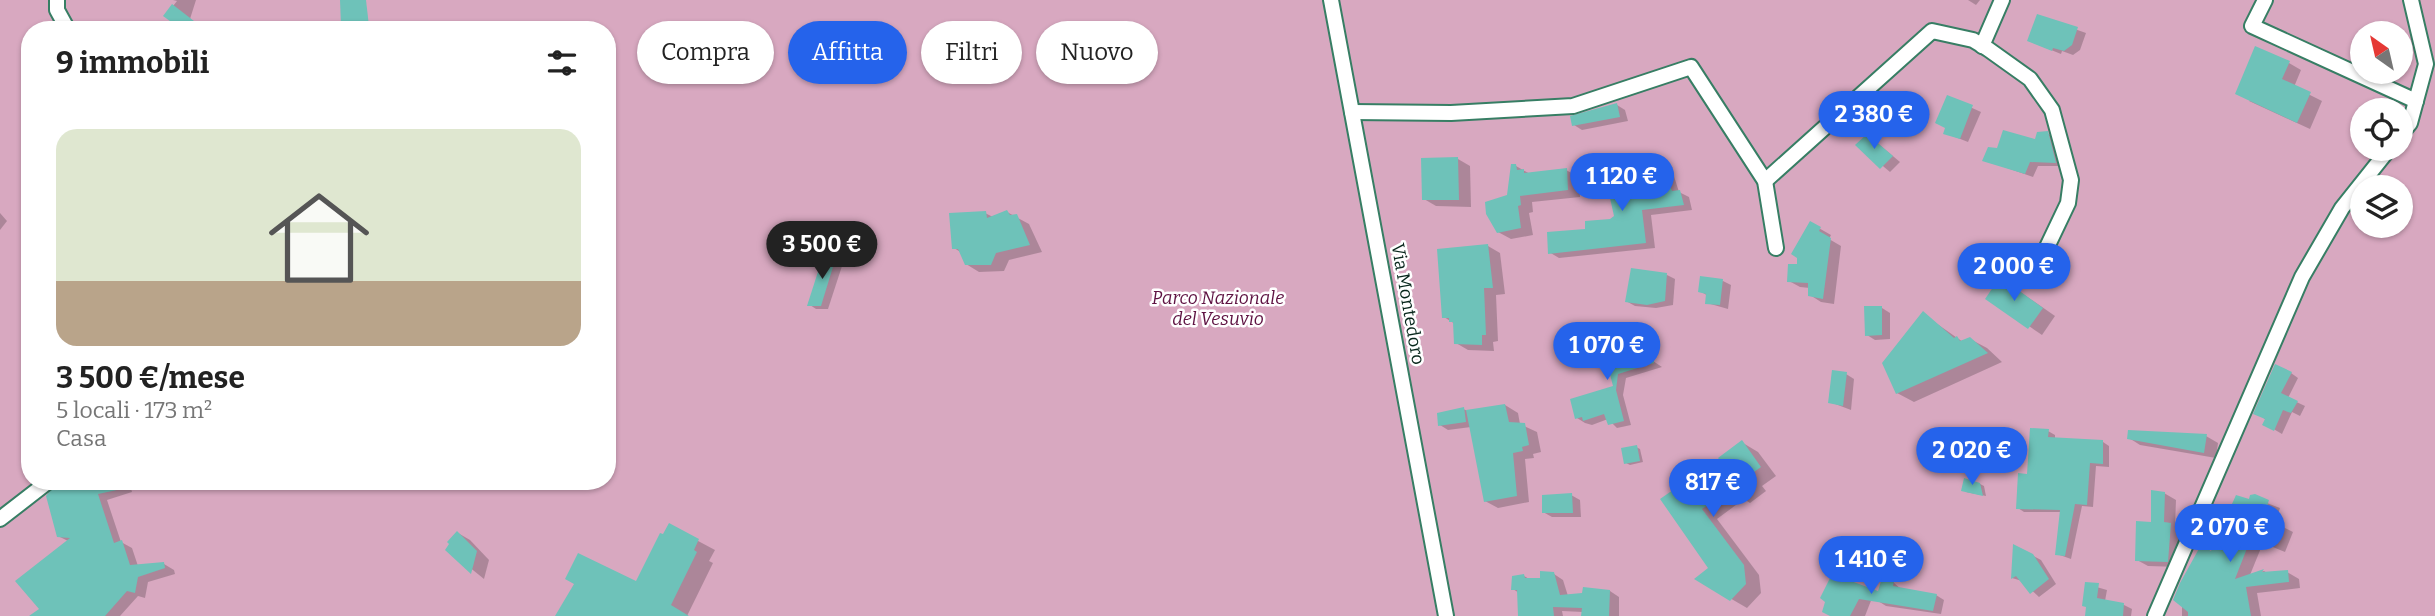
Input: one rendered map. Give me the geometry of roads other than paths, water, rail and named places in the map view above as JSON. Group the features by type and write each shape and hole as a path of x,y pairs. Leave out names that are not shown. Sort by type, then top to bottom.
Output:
{"street":[{"path":"57,0 57,10 63,21"},
{"name":"Via Montedoro","path":"1331,0 1446,616"},
{"path":"1982,46 2002,0"},
{"path":"2265,0 2252,26 2416,101"},
{"path":"2411,0 2426,64 2413,112"},
{"path":"1765,181 1932,31 1973,40 2031,79 2052,110 2065,153 2071,180 2068,203 2038,266"},
{"path":"1352,112 1451,113 1573,106 1691,67 1765,181 1776,248"},
{"path":"2155,616 2302,277 2342,208 2379,161"},
{"path":"0,519 37,490"}],"park label":[{"name":"Parco Nazionale del Vesuvio","path":"1218,308"}]}
